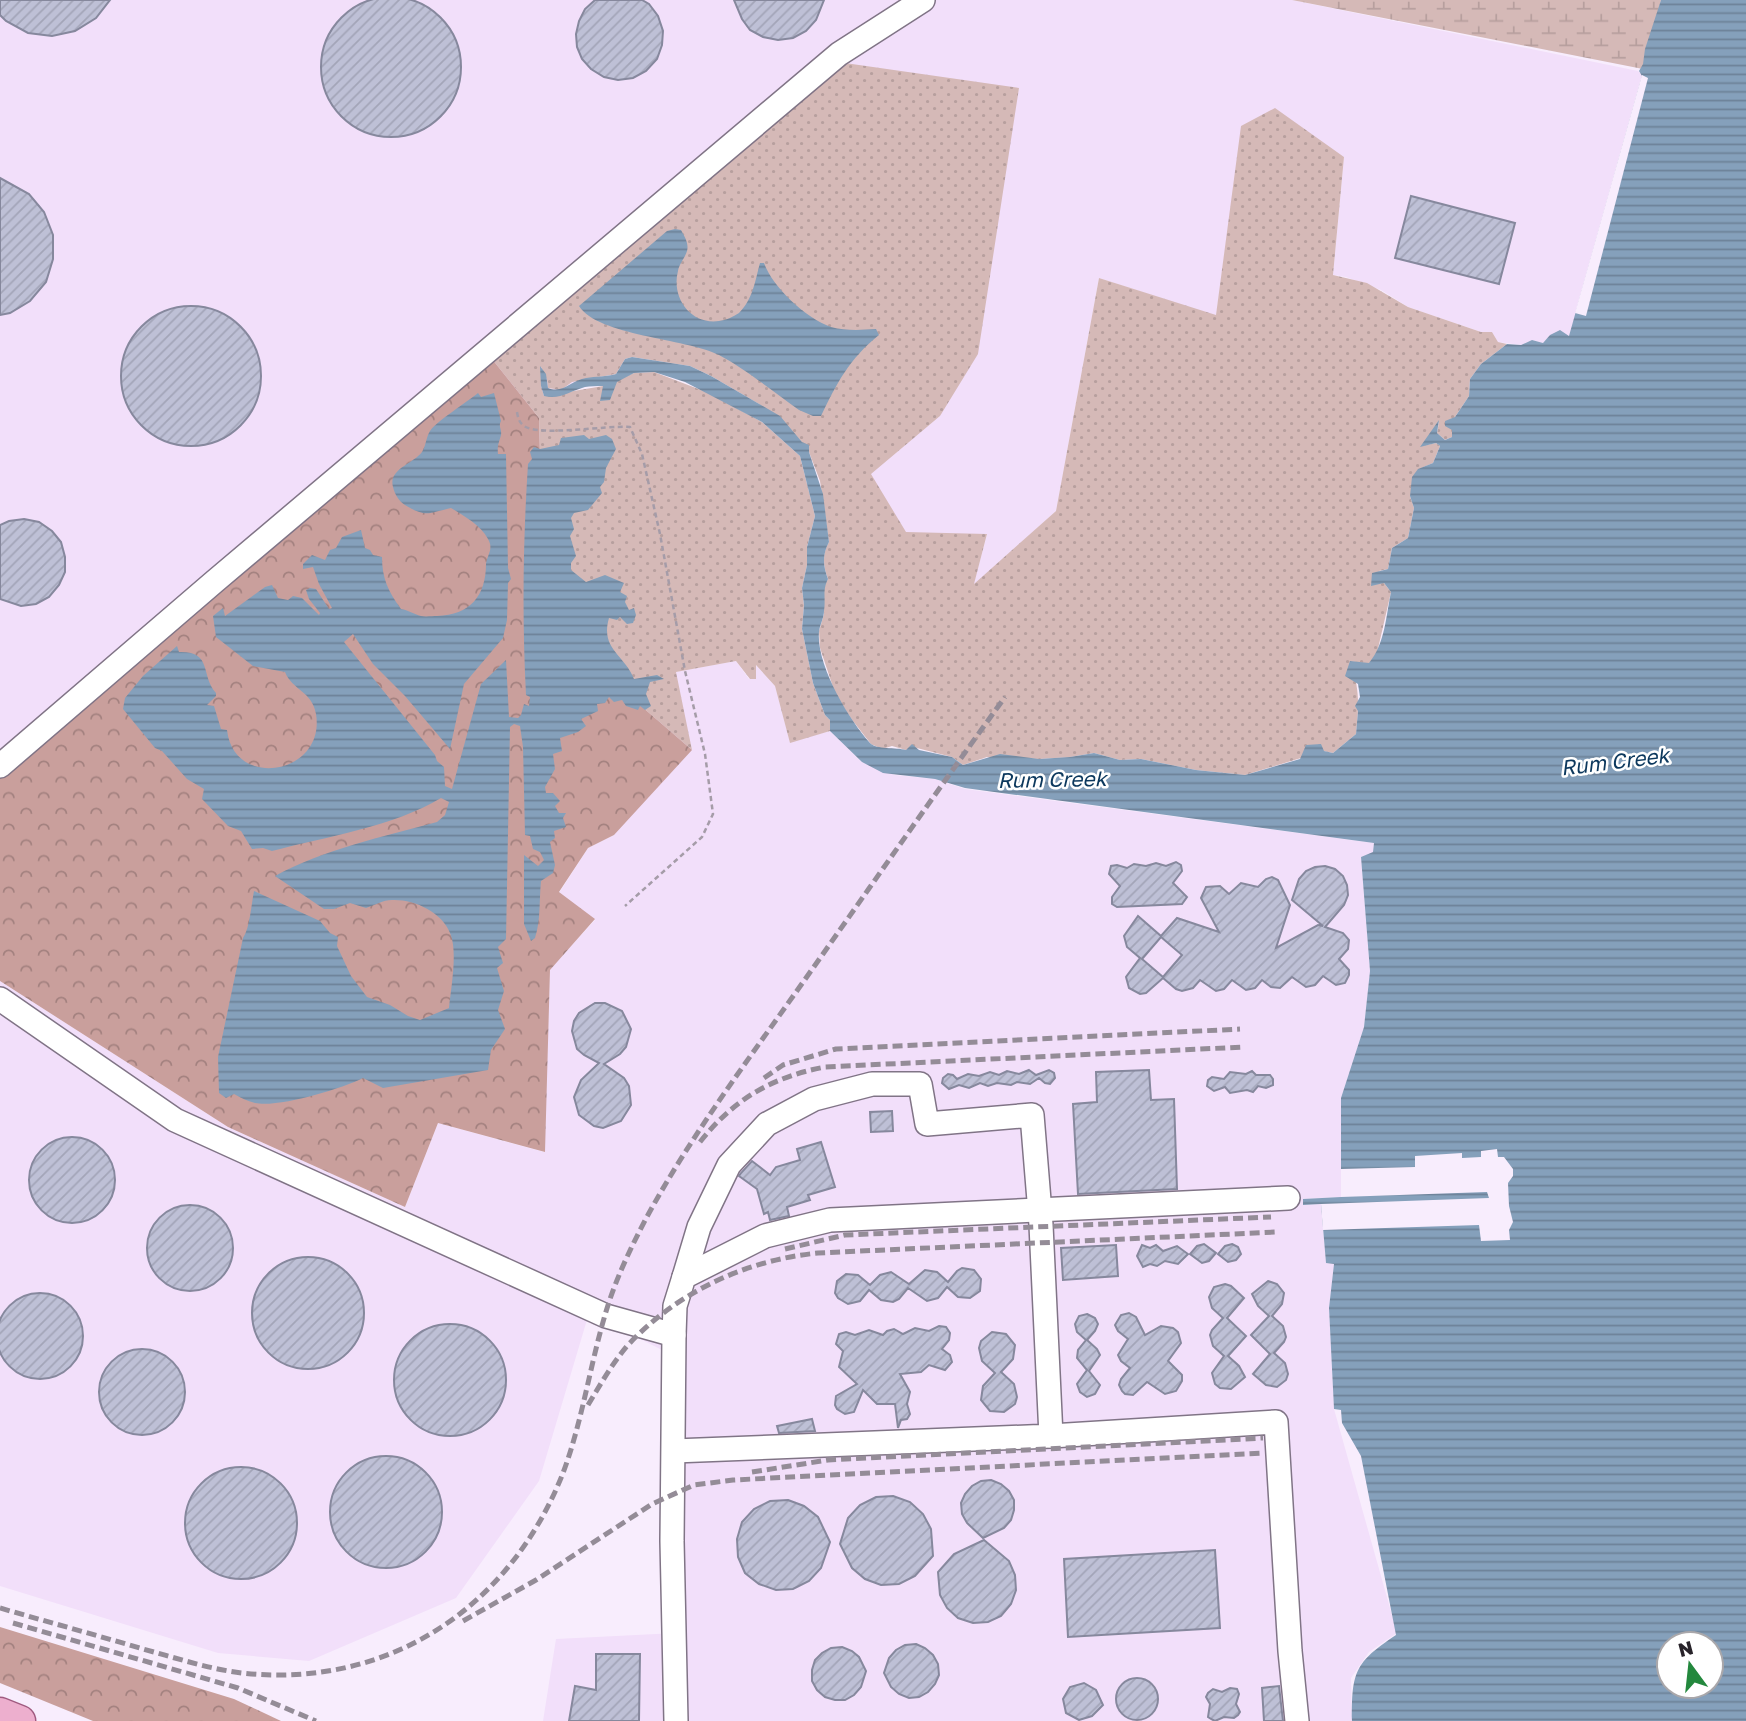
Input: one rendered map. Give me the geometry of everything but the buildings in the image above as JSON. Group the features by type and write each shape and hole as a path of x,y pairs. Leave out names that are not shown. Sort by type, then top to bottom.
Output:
{"main road":[{"path":"0,1713 20,1721"}],"lane":[{"path":"0,766 839,54 923,0"},
{"path":"0,999 175,1120 606,1316 674,1335"},
{"path":"676,1721 672,1541 676,1306 699,1227 729,1165 767,1124 814,1099 872,1084 920,1084 927,1124 1032,1115 1040,1211 1051,1436"},
{"path":"684,1277 765,1236 830,1220 1288,1198"},
{"path":"674,1451 1051,1436 1276,1422 1297,1721"}],"path":[{"path":"517,412 519,422 526,428 539,431 630,427 642,454 660,534 685,671 705,754 713,814 702,838 625,906"}],"shaded area":[{"path":"0,0 1292,0 1638,71 1642,75 1569,337 1550,335 1543,343 1532,340 1521,345 1498,342 1492,332 1481,332 1408,307 1381,290 1333,275 1344,157 1242,126 1216,316 1099,278 1056,511 973,586 987,535 906,533 870,474 940,416 1019,88 0,766"},
{"path":"736,661 749,679 756,678 755,664 775,686 790,742 830,731 862,762 895,775 935,779 965,789 1374,843 1373,853 1361,857 1370,971 1364,1027 1341,1098 1341,1197 1303,1199 1303,1205 1321,1204 1326,1263 1334,1264 1329,1308 1334,1409 1397,1633 1369,1652 1351,1678 1352,1721 543,1721 556,1639 676,1633 664,1351 589,1313 539,1481 456,1598 309,1661 218,1653 0,1586 0,981 228,1127 405,1207 438,1123 544,1152 550,969 595,920 559,893 588,848 614,835 675,672"}],"green space":[{"path":"1292,0 1661,0 1643,69"},
{"path":"838,62 1019,88 978,354 940,416 871,474 906,532 987,534 974,584 1056,511 1099,278 1216,315 1241,126 1275,108 1344,157 1333,275 1367,283 1408,307 1481,332 1492,332 1498,342 1507,344 1481,364 1470,379 1469,396 1455,417 1452,437 1445,440 1437,433 1439,422 1422,446 1436,443 1440,446 1433,463 1419,469 1410,496 1414,508 1408,538 1392,548 1388,569 1379,571 1391,592 1377,653 1369,664 1350,661 1358,697 1356,734 1333,753 1324,751 1245,775 1196,770 1141,759 1120,760 1094,753 1039,759 987,757 963,765 952,757 913,747 906,750 892,746 882,749 871,744 836,696 820,648 819,631 824,614 823,588 828,579 824,556 829,542 820,481 809,452 802,442 759,404 711,376 690,366 632,357 625,359 616,374 572,382 561,390 548,388 541,367 544,396 603,386 634,373 654,372 709,393 762,422 800,456 815,516 807,547 807,565 802,588 802,629 813,683 825,715 830,720 830,731 790,743 775,686 756,665 756,679 750,679 736,661 676,672 692,750 640,705 546,680 539,418 492,359"},
{"path":"492,359 539,418 546,679 640,705 692,750 614,835 588,848 559,892 595,919 550,970 545,1152 438,1123 405,1207 228,1127 0,981 0,777"},
{"path":"0,1627 234,1699 281,1721 93,1721 0,1683"}],"water":[{"name":"Rum Creek","path":"1661,0 1746,0 1746,1721 1352,1721 1353,1691 1358,1670 1371,1653 1396,1635 1361,1456 1342,1423 1341,1410 1334,1409 1329,1308 1334,1264 1326,1263 1321,1204 1303,1205 1303,1199 1341,1197 1341,1098 1364,1027 1370,971 1361,857 1373,852 1374,843 965,788 935,779 883,773 862,762 830,731 830,720 825,715 813,683 802,629 802,588 807,565 807,547 815,516 800,456 762,422 685,382 654,372 634,373 617,382 610,400 600,401 603,386 585,387 550,397 544,396 540,366 546,374 548,388 558,389 586,378 616,374 625,359 632,357 690,366 780,416 802,442 809,445 823,494 829,542 824,556 828,579 819,645 828,676 836,691 853,721 873,745 906,750 912,744 919,750 952,757 963,765 1000,754 1039,759 1094,753 1120,760 1141,759 1196,770 1245,775 1300,759 1306,745 1321,744 1324,751 1333,753 1356,734 1358,711 1355,706 1360,697 1358,684 1345,676 1350,661 1369,663 1384,629 1391,592 1384,583 1371,586 1372,573 1388,569 1392,548 1408,538 1414,508 1410,496 1412,477 1418,469 1433,463 1440,446 1436,443 1420,447 1439,420 1437,433 1445,440 1452,437 1452,430 1445,426 1445,421 1455,417 1469,396 1470,379 1481,364 1507,344 1521,345 1532,340 1543,343 1550,335 1560,330 1569,336 1642,76 1639,71 1645,49"},
{"path":"681,230 687,246 678,271 677,290 685,307 699,319 719,321 739,313 750,296 760,263 764,263 768,273 783,292 821,323 842,329 876,329 879,335 845,372 821,416 813,416 799,410 719,355 604,324 589,316 579,306 667,231"},
{"path":"478,393 481,397 494,393 501,421 498,454 506,454 508,568 511,579 508,583 507,620 503,638 464,684 450,749 405,696 373,664 353,634 344,642 444,767 445,786 452,789 481,684 506,660 509,717 518,718 524,704 529,706 530,697 526,695 524,580 528,464 532,459 530,452 534,447 540,449 559,445 561,438 584,435 589,439 606,435 612,439 616,449 606,468 604,482 600,487 602,493 588,510 574,513 571,518 574,529 570,536 576,556 571,563 571,570 586,582 605,575 624,583 620,592 627,596 625,602 629,610 634,608 636,615 633,623 627,624 620,617 617,620 609,618 607,628 610,644 634,679 657,675 664,679 650,682 646,694 651,706 645,710 640,706 638,710 626,706 622,700 614,702 609,697 605,703 597,704 598,711 581,719 586,726 560,738 562,751 553,754 555,769 545,787 546,793 553,793 560,801 555,806 559,813 566,813 563,818 566,827 554,831 555,838 550,842 555,865 553,873 541,881 538,924 535,938 531,941 524,924 524,855 538,866 544,860 540,852 533,849 530,836 525,835 523,747 520,726 514,724 510,727 506,939 498,947 503,963 497,968 504,991 498,1010 505,1029 491,1050 488,1070 383,1088 363,1078 325,1092 278,1103 255,1103 234,1094 226,1098 219,1093 218,1057 254,891 320,921 330,933 338,937 337,946 351,976 367,997 420,1020 449,1008 453,970 452,941 446,926 434,913 418,904 400,900 385,901 366,908 350,903 334,909 324,909 275,876 334,851 437,822 445,815 449,802 441,798 423,808 381,823 272,851 252,849 241,831 228,826 202,799 204,789 187,779 162,751 155,748 123,709 125,698 143,676 177,646 179,652 197,655 204,665 216,693 207,705 214,706 221,729 227,730 233,749 245,762 261,768 294,762 307,750 315,734 314,706 285,672 253,666 216,637 213,616 223,608 225,616 265,587 272,585 278,598 302,598 319,615 306,590 316,589 329,609 332,608 313,567 303,569 303,564 312,555 325,560 342,537 361,530 365,548 373,555 382,557 387,584 401,609 427,616 449,615 467,608 474,602 483,585 490,549 488,539 477,525 451,508 423,513 405,505 396,495 392,481 398,471 422,452 434,427"}],"pier":[{"path":"1642,75 1648,78 1586,316 1575,313"},
{"path":"1497,1149 1498,1157 1504,1157 1513,1169 1513,1176 1508,1183 1513,1222 1509,1230 1510,1240 1481,1241 1479,1225 1323,1230 1321,1204 1489,1198 1487,1192 1341,1197 1341,1169 1415,1167 1415,1156 1462,1153 1462,1158 1481,1157 1481,1151"}],"railway":[{"path":"0,1608 217,1669 296,1675 346,1667 394,1652 437,1630 477,1600 511,1563 540,1521 563,1473 577,1430 610,1299 633,1245 666,1183 741,1069 1005,697"},
{"path":"764,1078 783,1065 836,1049 1240,1029"},
{"path":"700,1142 726,1114 755,1092 788,1077 825,1067 1244,1047"},
{"path":"785,1249 845,1235 1271,1217"},
{"path":"588,1405 627,1346 668,1310 714,1282 765,1263 818,1253 1277,1232"},
{"path":"752,1472 828,1460 1263,1438"},
{"path":"463,1621 536,1580 652,1504 694,1485 733,1480 1263,1453"},
{"path":"13,1623 238,1688 316,1721"}]}
